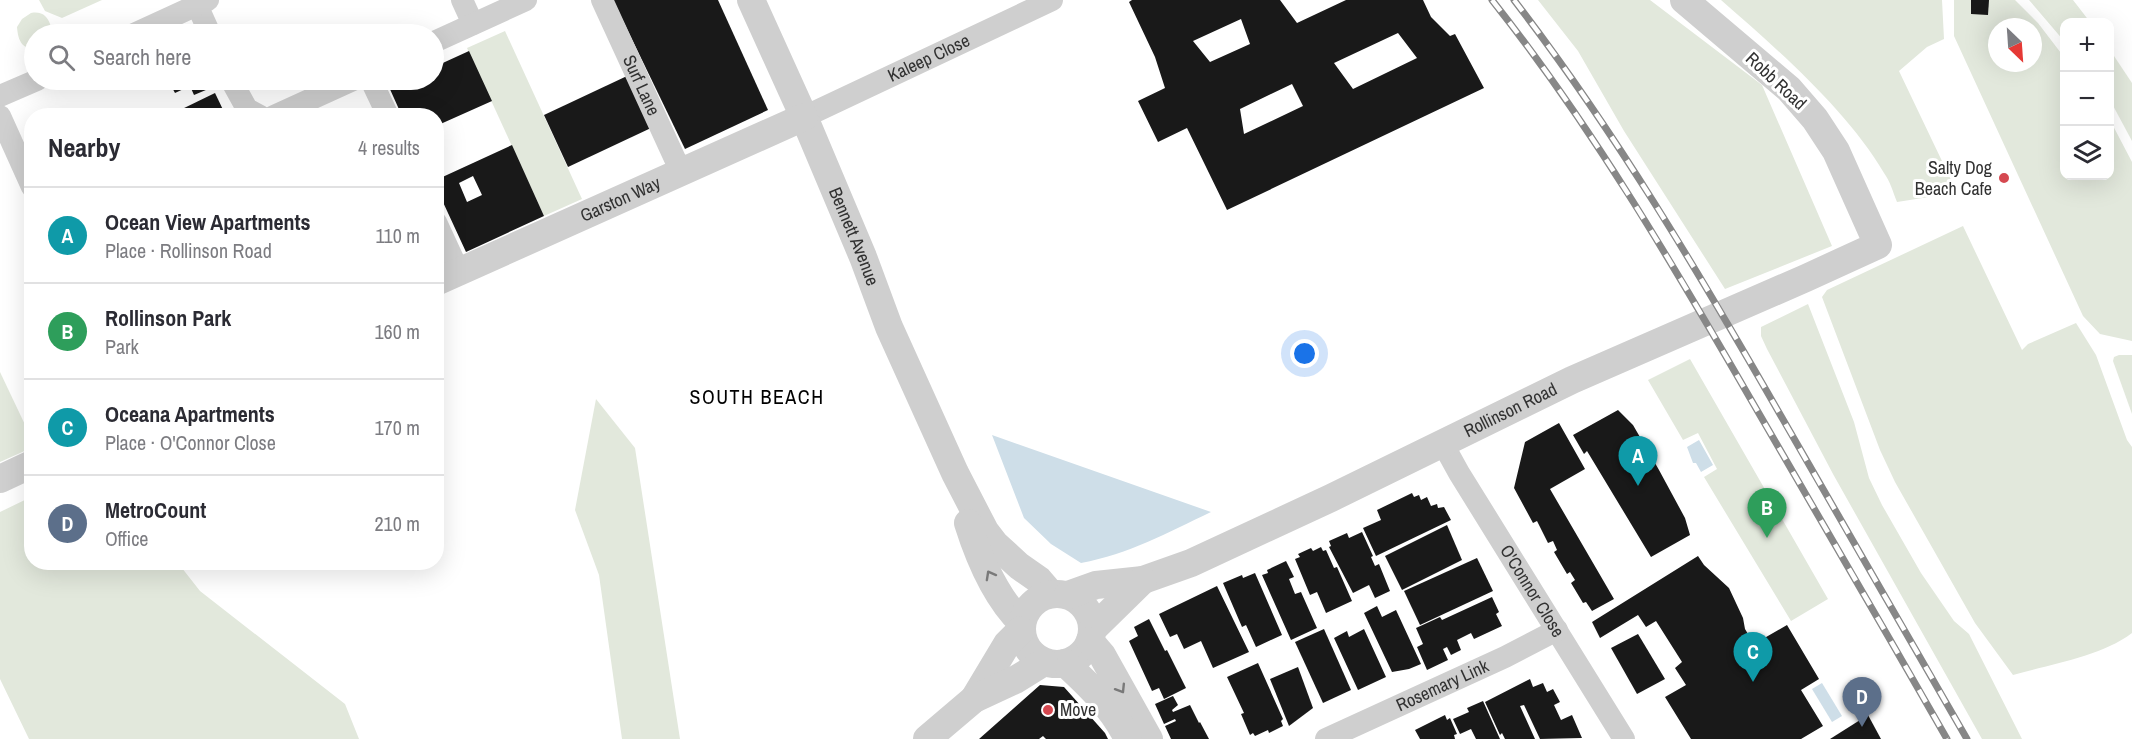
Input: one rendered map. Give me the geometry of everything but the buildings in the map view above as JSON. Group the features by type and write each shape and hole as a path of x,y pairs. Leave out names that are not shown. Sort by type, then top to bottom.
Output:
{"street":[{"path":"462,0 473,24"},
{"path":"444,37 526,0"},
{"name":"Surf Lane","path":"602,0 675,159 683,171"},
{"name":"Bennett Avenue","path":"750,0 804,117 863,257 889,327 955,473 985,531 995,544 1019,566 1059,595"},
{"name":"Kaleep Close","path":"804,117 1052,0"},
{"name":"Robb Road","path":"1684,0 1789,89 1815,119 1836,151 1878,244"},
{"path":"156,24 203,3 208,24"},
{"path":"0,96 24,86"},
{"path":"237,90 246,108"},
{"path":"292,108 331,90"},
{"path":"376,90 384,108"},
{"path":"0,116 24,169"},
{"name":"Garston Way","path":"448,277 804,117"},
{"name":"Rollinson Road","path":"1059,595 1096,585 1143,580 1191,564 1572,380 1806,278 1878,244"},
{"path":"444,259 448,277"},
{"name":"O'Connor Close","path":"1443,444 1624,739"},
{"path":"0,479 24,468"},
{"name":"Bennett Avenue","path":"955,473 979,554 1007,608 1022,626"},
{"name":"Rollinson Road","path":"1091,635 1143,580"},
{"path":"927,739 974,699 1054,662 1076,659 1084,651 1091,635 1091,618 1086,608 1078,600 1059,595 1032,604 1022,626 1007,644 974,699"},
{"path":"1022,626 1028,649 1054,662 1098,694 1111,710 1128,739"},
{"name":"Rosemary Link","path":"1326,739 1505,657 1557,630"},
{"path":"1091,635 1149,739"}],"shaded area":[{"path":"39,0 102,0 62,18 45,11"},
{"path":"1538,0 1650,0 1762,85 1832,246 1725,289 1624,131 1578,51"},
{"path":"1721,0 1942,0 1944,39 1927,47 1899,71 1952,182 1942,195 1897,202 1886,176 1869,149 1831,103"},
{"path":"1954,0 2015,0 2033,18 1988,18 1988,72 2042,72 2042,28 2060,52 2060,180 2114,180 2114,128 2132,162 2132,341 2100,334 2083,316 1954,36"},
{"path":"2029,0 2073,0 2087,18 2060,18 2060,36"},
{"path":"31,13 38,13 44,15 50,24 24,24 24,46 18,35 17,27 22,19"},
{"path":"505,31 582,199 544,216 467,48"},
{"path":"2114,56 2132,83 2132,141 2114,107"},
{"path":"1963,226 2022,350 2028,344 2076,323 2096,355 2127,440 2132,447 2132,633 2090,654 2013,675 1975,623 1895,482 1880,450 1822,297 1827,290"},
{"path":"1808,304 1854,422 1869,478 1882,505 1921,573 1954,621 1969,634 2022,739 1982,739 1833,474 1767,349 1761,336 1761,327"},
{"path":"2132,355 2132,414 2113,361 2114,357"},
{"path":"1690,359 1828,599 1791,621 1704,477 1717,469 1698,433 1683,440 1648,380"},
{"path":"0,372 24,423 24,451 0,462"},
{"path":"596,399 635,448 680,739 622,739 599,575 575,510"},
{"path":"992,435 1211,512 1132,548 1081,563 1051,544 1024,518"},
{"path":"1699,440 1713,465 1701,472 1696,463 1693,463 1687,447"},
{"path":"24,500 24,570 184,570 200,591 345,704 359,739 29,739 0,679 0,512"},
{"path":"1822,683 1842,716 1832,722 1812,689"}],"railway":[{"path":"1492,0 1563,96 1660,245 1947,739"},
{"path":"1514,0 1587,100 1687,256 1967,739"}],"place":[{"name":"Salty Dog Beach Cafe","path":"2004,178"},
{"name":"Ocean View Apartments","path":"1638,486"},
{"name":"Rollinson Park","path":"1767,538"},
{"name":"Oceana Apartments","path":"1753,682"},
{"name":"Move","path":"1048,710"},
{"name":"MetroCount","path":"1862,727"}],"district":[{"name":"SOUTH BEACH","path":"757,397"}]}
